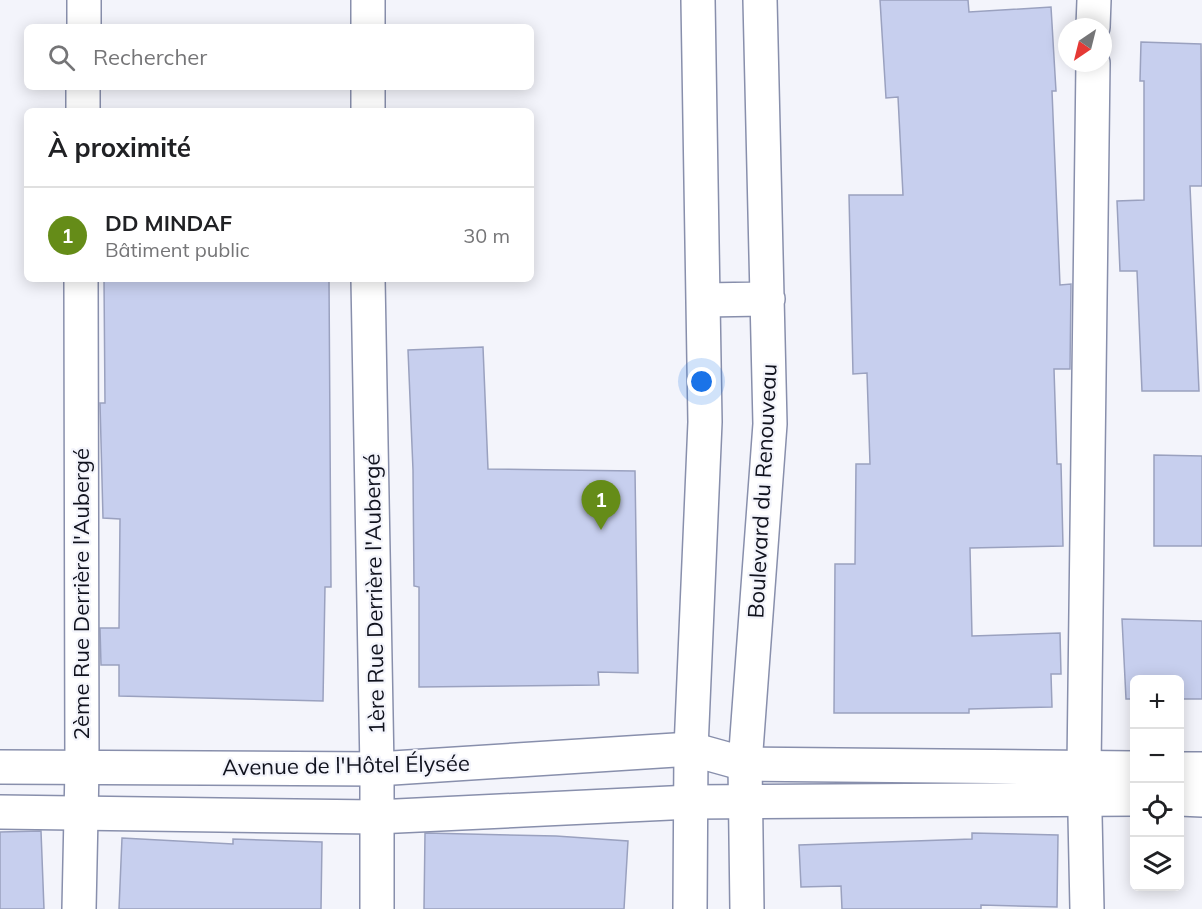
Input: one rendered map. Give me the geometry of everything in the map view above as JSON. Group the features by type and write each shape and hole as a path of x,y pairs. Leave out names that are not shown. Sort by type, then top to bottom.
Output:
{"main road":[{"path":"84,0 84,24"},
{"path":"368,0 368,24"},
{"path":"690,909 691,749 705,422 698,0"},
{"name":"Boulevard du Renouveau","path":"747,909 745,764 770,424 760,0"},
{"path":"1093,18 1094,0"},
{"path":"1087,909 1085,783 1093,72"},
{"path":"83,90 83,108"},
{"path":"368,90 368,108"},
{"name":"2ème Rue Derrière l'Aubergé","path":"79,909 82,768 81,282"},
{"name":"1ère Rue Derrière l'Aubergé","path":"368,282 377,769 377,909"},
{"path":"704,300 768,299"},
{"name":"Avenue de l'Hôtel Élysée","path":"0,767 377,769 691,749 745,764 1085,783"},
{"path":"0,812 376,817 691,802 747,802 1085,783 1130,769"},
{"path":"1184,769 1202,769"},
{"path":"1085,783 1130,798"},
{"path":"1184,800 1202,800"}],"building":[{"path":"880,0 968,0 969,12 1051,7 1056,91 1052,91 1060,285 1071,284 1070,369 1054,369 1057,464 1061,464 1063,546 970,548 972,636 1060,633 1061,674 1051,674 1052,707 969,709 969,713 834,713 835,564 855,564 856,464 870,464 867,373 853,374 849,195 903,195 898,97 886,98"},
{"path":"1141,42 1201,44 1202,186 1190,186 1199,391 1142,391 1137,271 1120,271 1117,201 1144,200 1144,81 1140,81"},
{"path":"104,282 329,282 331,587 325,587 323,701 119,696 119,665 101,665 100,628 119,628 120,519 103,518 100,403 105,403"},
{"path":"483,347 488,469 635,471 638,673 598,672 599,685 419,687 419,587 414,586 413,470 408,350"},
{"path":"1154,455 1202,456 1202,546 1154,546"},
{"path":"1122,619 1202,621 1202,699 1184,699 1184,675 1130,675 1130,699 1126,699"},
{"path":"41,831 44,909 0,909 0,832"},
{"path":"425,833 556,836 628,841 624,909 424,909"},
{"path":"972,833 1058,835 1057,907 981,905 981,909 842,909 841,886 801,887 799,845 972,839"},
{"path":"122,838 233,844 233,839 322,842 321,909 119,909"}],"place":[{"name":"DD MINDAF","path":"601,530"}]}
